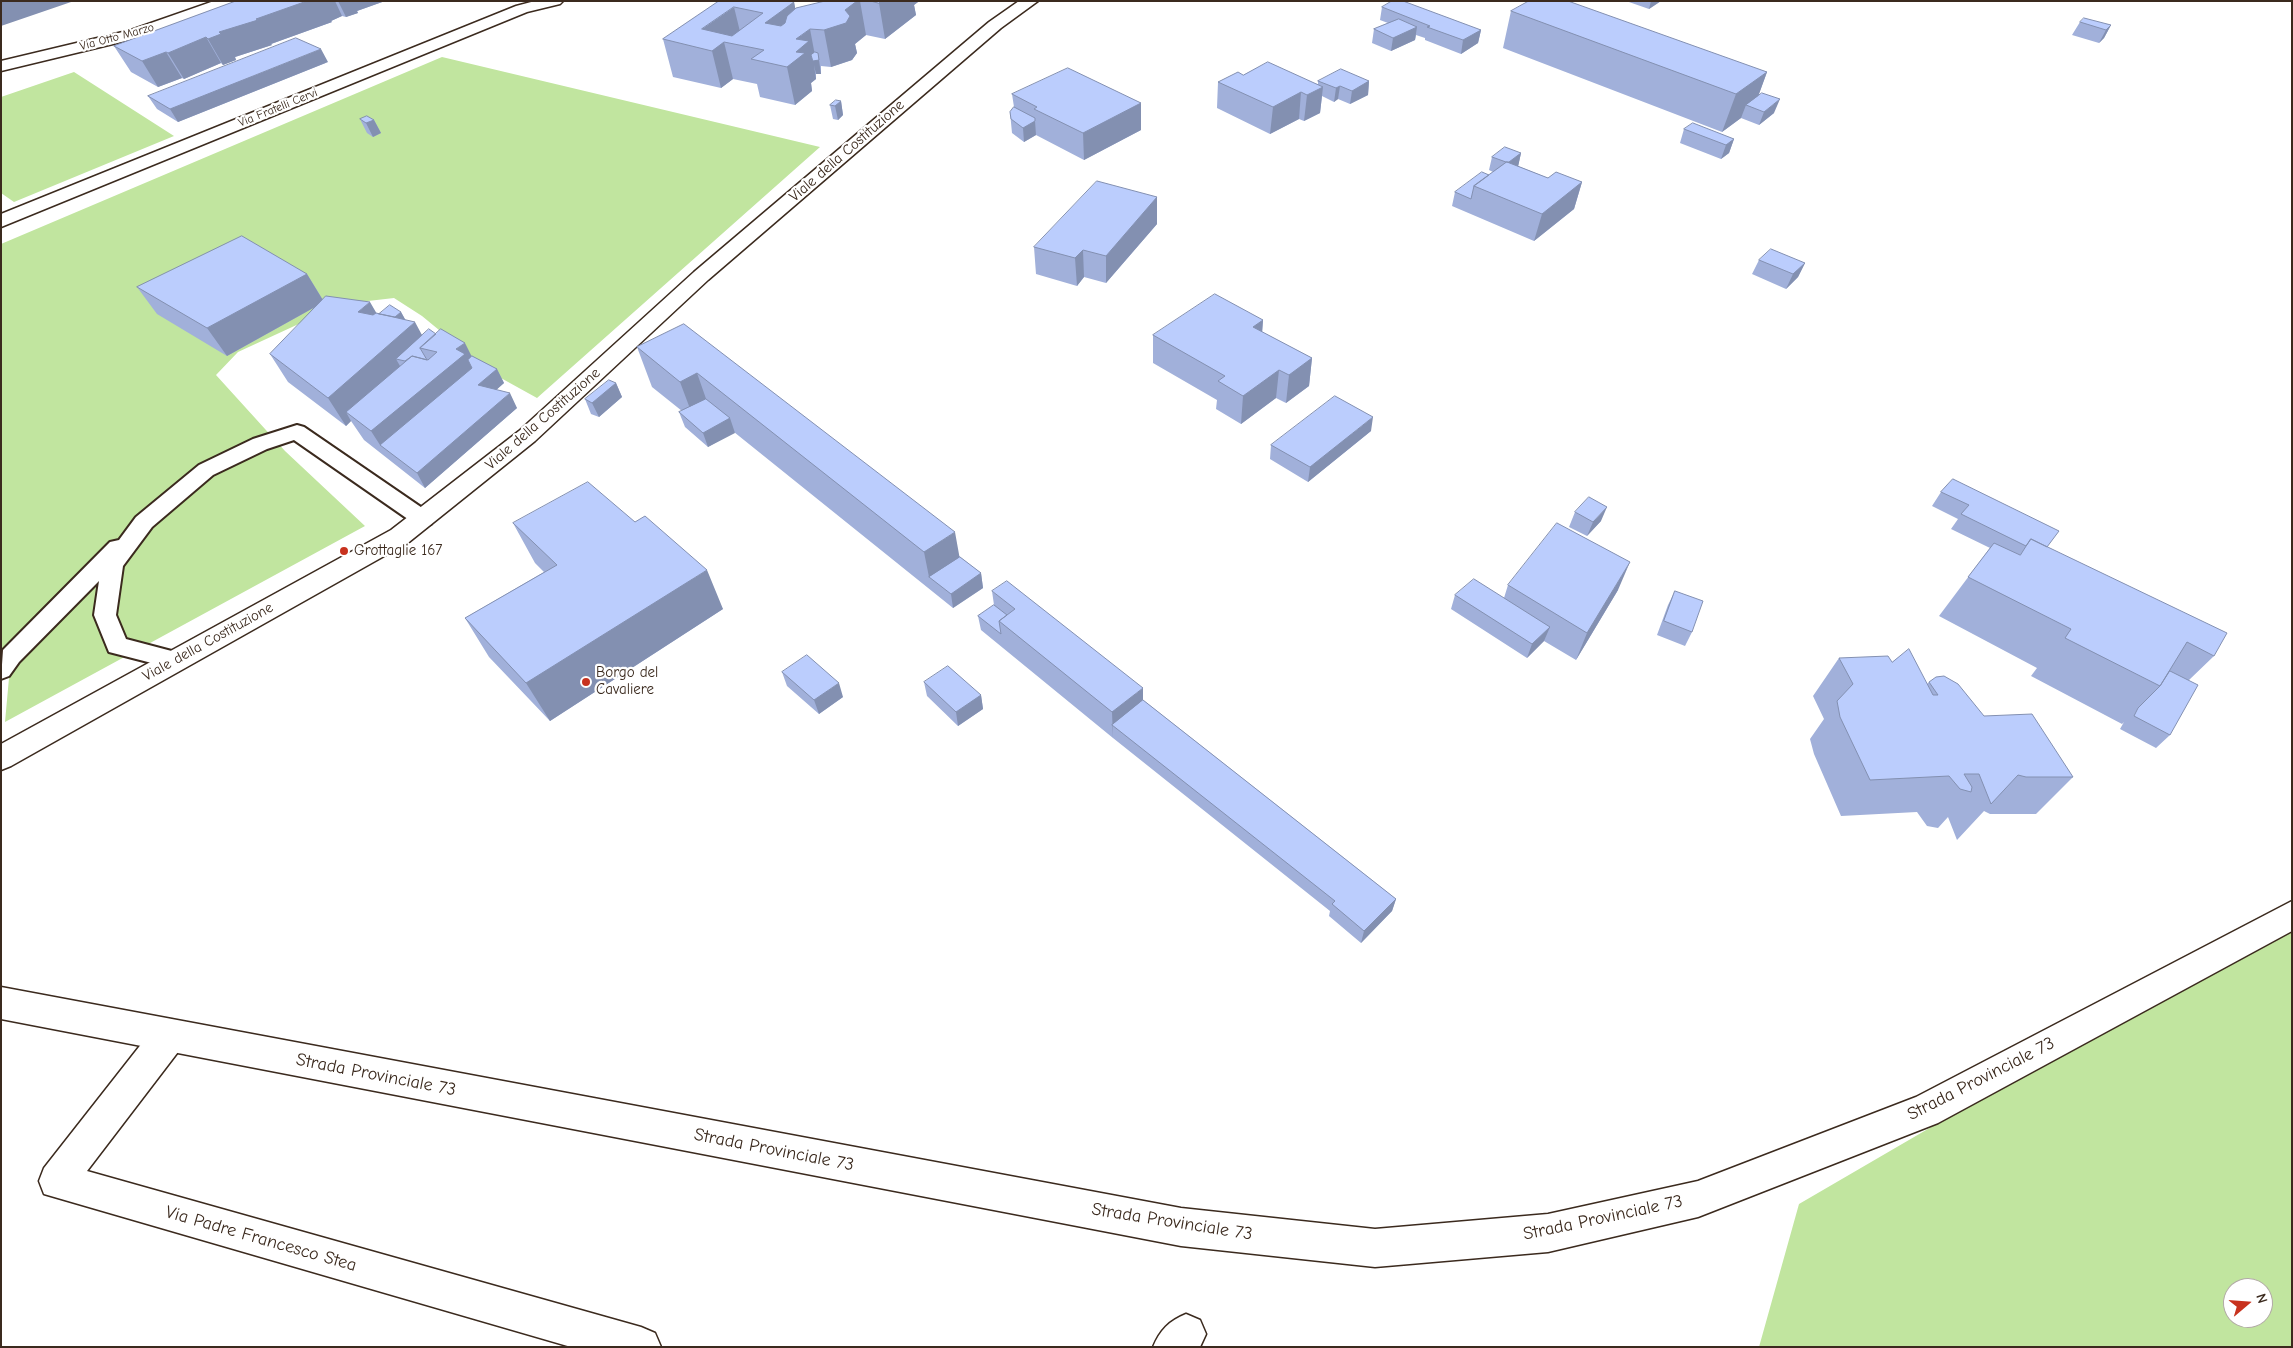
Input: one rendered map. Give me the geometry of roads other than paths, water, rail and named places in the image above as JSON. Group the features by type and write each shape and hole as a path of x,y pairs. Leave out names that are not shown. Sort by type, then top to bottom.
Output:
{"street":[{"name":"Via Otto Marzo","path":"1,66 136,34 230,1"},
{"path":"505,1 522,9"},
{"name":"Via Fratelli Cervi","path":"1,221 522,9 556,1"},
{"name":"Viale della Costituzione","path":"1,758 400,536 528,436 701,276 965,50 995,25 1030,1"},
{"name":"Strada Provinciale 73","path":"1,1003 1181,1227 1374,1248 1548,1233 1698,1198 1926,1111 2292,915"},
{"name":"Via Padre Francesco Stea","path":"169,1036 57,1181 641,1347"}],"lane":[{"path":"1,670 11,656 144,522 206,470 260,444 297,432 423,519"},
{"path":"144,522 112,566 105,615 117,646 175,660"}],"place":[{"name":"Grottaglie 167","path":"344,551"},
{"name":"Borgo del Cavaliere","path":"586,682"}]}
